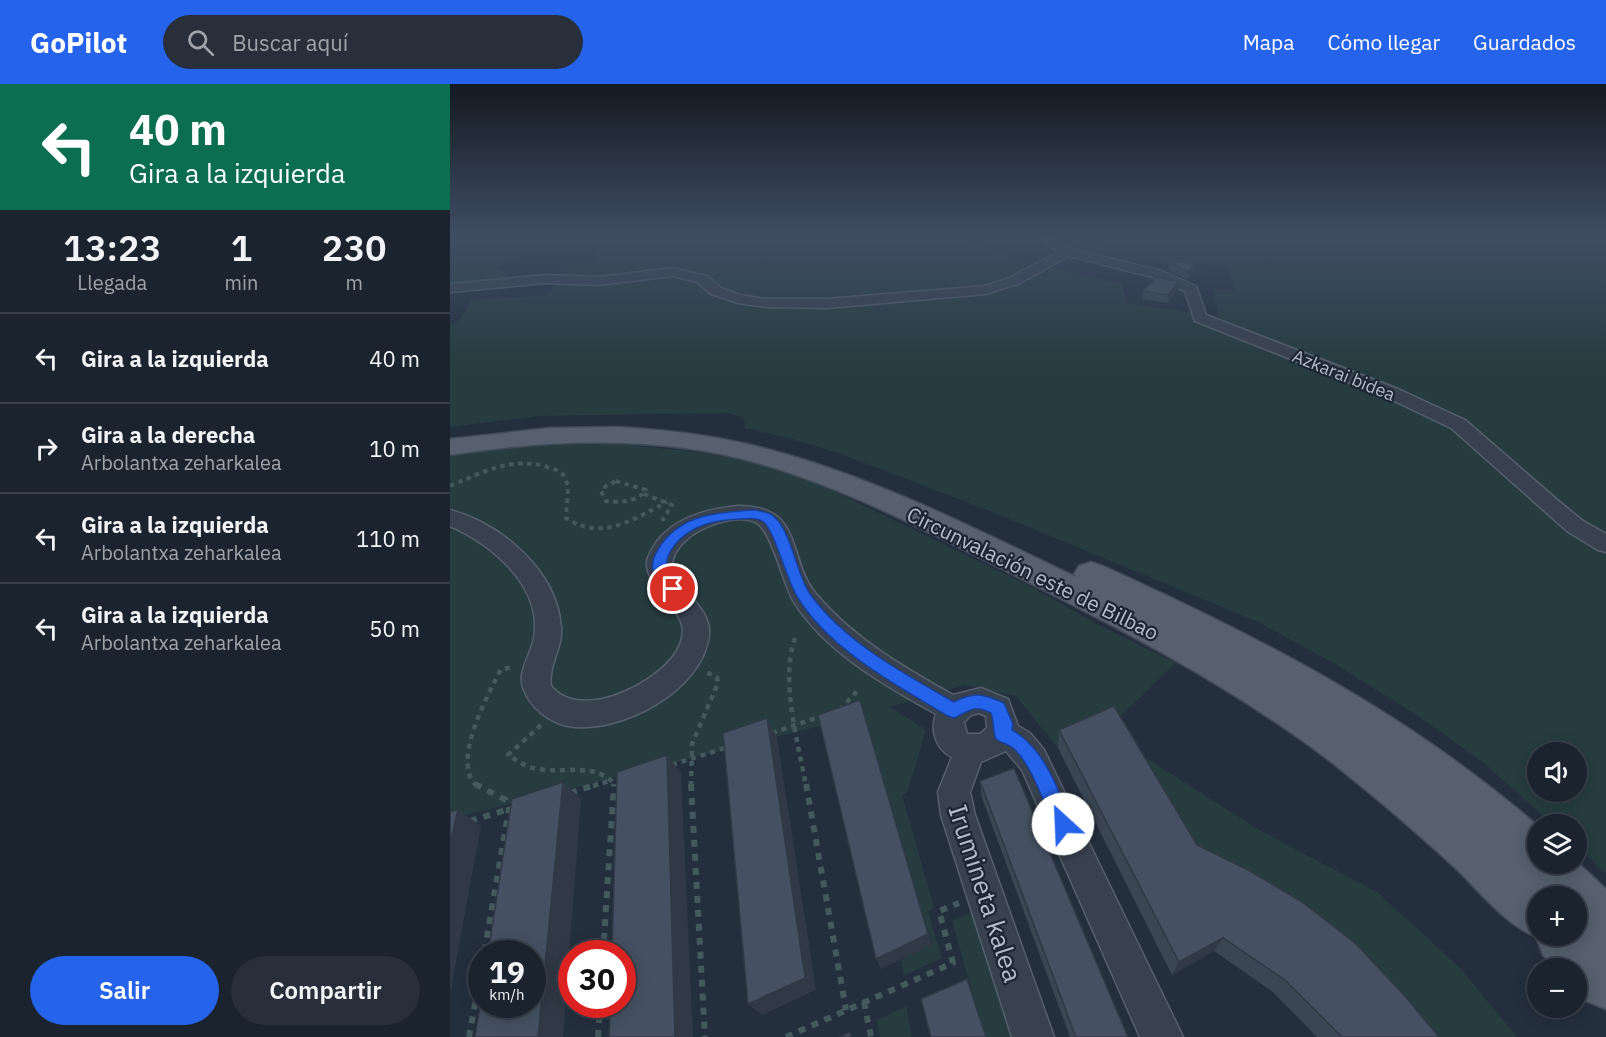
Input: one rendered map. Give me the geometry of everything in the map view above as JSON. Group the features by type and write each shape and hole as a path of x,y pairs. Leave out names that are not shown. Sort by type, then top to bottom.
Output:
{"main road":[{"name":"Circunvalación este de Bilbao","path":"450,436 532,425 610,422 689,427 763,440 824,459 907,491 1053,555 1182,631 1256,688 1337,742 1434,794 1527,852"},
{"name":"Circunvalación este de Bilbao","path":"450,447 553,435 629,435 719,446 764,456 848,486 943,527 1108,607 1182,631"},
{"name":"Circunvalación este de Bilbao","path":"1434,794 1527,900"},
{"path":"1554,874 1606,924"},
{"path":"1572,946 1606,981"}],"street":[{"path":"450,288 520,281"},
{"path":"704,281 719,293 738,299 842,304 958,294 996,288 1011,281"},
{"name":"Azkarai bidea","path":"1175,281 1191,289 1200,318 1392,393 1458,424 1554,509 1575,526 1606,544"},
{"path":"450,517 472,526 507,551 535,583 548,628 546,646 538,662 536,688 547,702 568,713 594,713 621,708 661,687 682,667 694,642 695,626 686,607 660,572 659,559 670,542 682,531 702,520 717,516 755,514 768,518 779,532 786,555 804,596 839,635 886,671 954,710"},
{"path":"971,701 990,703 1003,715 1005,724 1002,733 989,746 970,750 954,742 947,726 954,710 971,701"},
{"path":"1002,733 1019,742 1033,760 1162,1037"},
{"name":"Irumineta kalea","path":"970,750 954,792 958,815 1033,1037"}],"path":[{"path":"450,486 506,463 522,461 540,464 564,476 566,518 574,525 590,529 612,528 667,502"},
{"path":"644,494 646,490 618,480 606,483 601,491 606,501 617,503 632,500 644,494 667,502 672,505 660,524"},
{"path":"795,638 790,652 791,700 846,1010"},
{"path":"486,940 509,811 506,800 472,781 464,768 464,750 501,669 538,662"},
{"path":"682,667 711,672 717,677 718,683 692,744 690,760 705,1037"},
{"path":"764,735 840,710 858,690"},
{"path":"560,709 508,755 529,769 595,770 606,774 613,781 604,940"},
{"path":"669,766 733,746"},
{"path":"561,796 613,781 625,780"},
{"path":"460,825 519,810"},
{"path":"786,1037 954,963 939,911 985,893"},
{"path":"864,1002 871,1037"},
{"path":"469,1037 472,1018"},
{"path":"598,1037 599,1018"}],"green space":[{"path":"450,281 490,281 450,295"},
{"path":"556,281 1111,281 1122,284 1127,303 1219,317 1213,289 1234,290 1232,281 1606,281 1606,874 1587,856 1587,814 1541,814 1527,802 1587,802 1587,742 1527,742 1527,802 1484,763 1421,718 1335,664 1258,622 985,509 838,453 786,437 745,428 744,418 727,413 539,416 450,427 450,325 457,323 472,300 548,295"},
{"path":"552,443 620,444 688,451 739,459 815,482 1028,585 1097,624 1176,663 1116,720 1058,748 1016,696 964,685 890,707 926,730 907,793 902,795 934,908 928,911 942,958 904,975 901,960 932,944 864,715 450,819 450,456"},
{"path":"1121,742 1259,830 1377,892 1461,969 1517,1037 1411,1037 1190,861"},
{"path":"972,912 1014,1037 985,1037 952,921"},
{"path":"906,1006 912,1037 880,1037 877,1020"}],"building":[{"path":"1152,281 1179,282 1168,295 1143,291"},
{"path":"860,700 928,934 876,959 818,715"},
{"path":"1114,706 1197,845 1248,870 1302,902 1355,943 1404,995 1439,1037 1342,1037 1285,980 1223,938 1179,962 1059,730"},
{"path":"767,718 805,978 748,1004 723,733"},
{"path":"667,755 675,1037 609,1037 610,1018 636,1018 636,940 612,940 617,772"},
{"path":"1014,768 1128,1037 1076,1037 980,781"},
{"path":"563,782 546,955 546,940 490,940 512,799"},
{"path":"458,809 450,845 450,812"},
{"path":"967,979 986,1037 931,1037 921,999"},
{"path":"478,1018 540,1018 538,1037 475,1037"},
{"path":"850,1032 851,1037 839,1037"}],"route":[{"path":"673,589 660,572 659,559 670,542 682,531 702,520 717,516 755,514 768,518 779,532 793,574 804,596 839,635 886,671 954,710 971,701 981,700 998,708 1005,724 1002,733 1019,742 1033,760 1063,824"}]}
